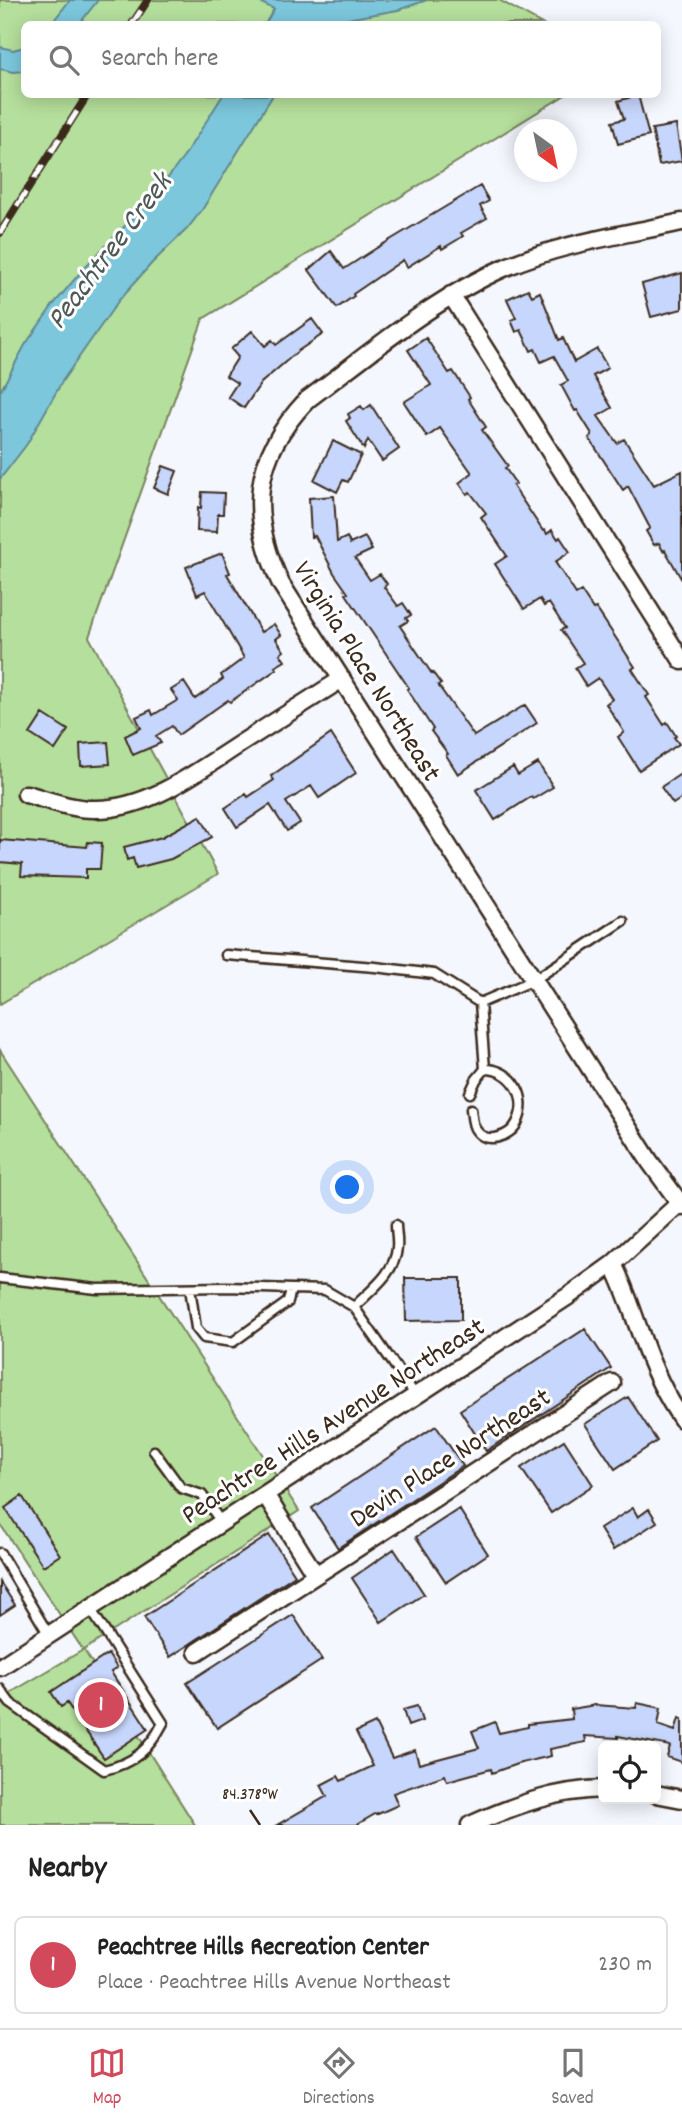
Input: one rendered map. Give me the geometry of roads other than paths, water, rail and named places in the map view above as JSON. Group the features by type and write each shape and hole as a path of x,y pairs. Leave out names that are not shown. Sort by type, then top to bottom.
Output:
{"street":[{"name":"Virginia Place Northeast","path":"681,1203 650,1162 281,584 268,556 262,535 260,512 266,467 281,432 307,400 451,295 507,267 566,247 682,222"},
{"path":"451,295 682,661"},
{"path":"26,794 73,807 95,809 117,807 150,797 180,782 342,679"},
{"name":"Peachtree Hills Avenue Northeast","path":"0,1667 570,1295 613,1264 681,1203"},
{"path":"613,1264 625,1286 653,1366 682,1419"},
{"name":"Devin Place Northeast","path":"197,1651 612,1383"},
{"path":"265,1494 316,1574"},
{"path":"470,1825 531,1800 598,1790"},
{"path":"661,1795 682,1800"}],"lane":[{"path":"480,1003 534,980 623,921"},
{"path":"226,955 434,974 480,1003"},
{"path":"470,1093 485,1069 480,1003"},
{"path":"471,1109 476,1131 491,1138 512,1130 519,1119 520,1097 513,1081 504,1073 485,1069"},
{"path":"354,1307 393,1265 397,1249 396,1224"},
{"path":"0,1278 97,1289 227,1287 325,1290 354,1307 416,1396"},
{"path":"190,1288 196,1328 204,1338 233,1342 288,1302 291,1289"},
{"path":"154,1451 181,1488 202,1495 221,1522"},
{"path":"0,1553 49,1635"},
{"path":"0,1689 10,1703 104,1770 128,1762 144,1751 154,1741 163,1723 90,1608"}],"water":[{"path":"70,0 98,0 81,21 53,21"},
{"path":"255,0 427,0 398,10 341,21 267,21 274,9"},
{"path":"0,47 13,50 21,48 21,71 0,69"},
{"name":"Peachtree Creek","path":"221,98 271,98 202,210 119,300 63,380 27,444 0,479 0,392 25,345 53,305 85,267 153,197 183,158"}],"railway":[{"path":"134,21 148,0"},
{"path":"0,233 85,98"}],"place":[{"name":"Peachtree Hills Recreation Center","path":"101,1705"}]}
